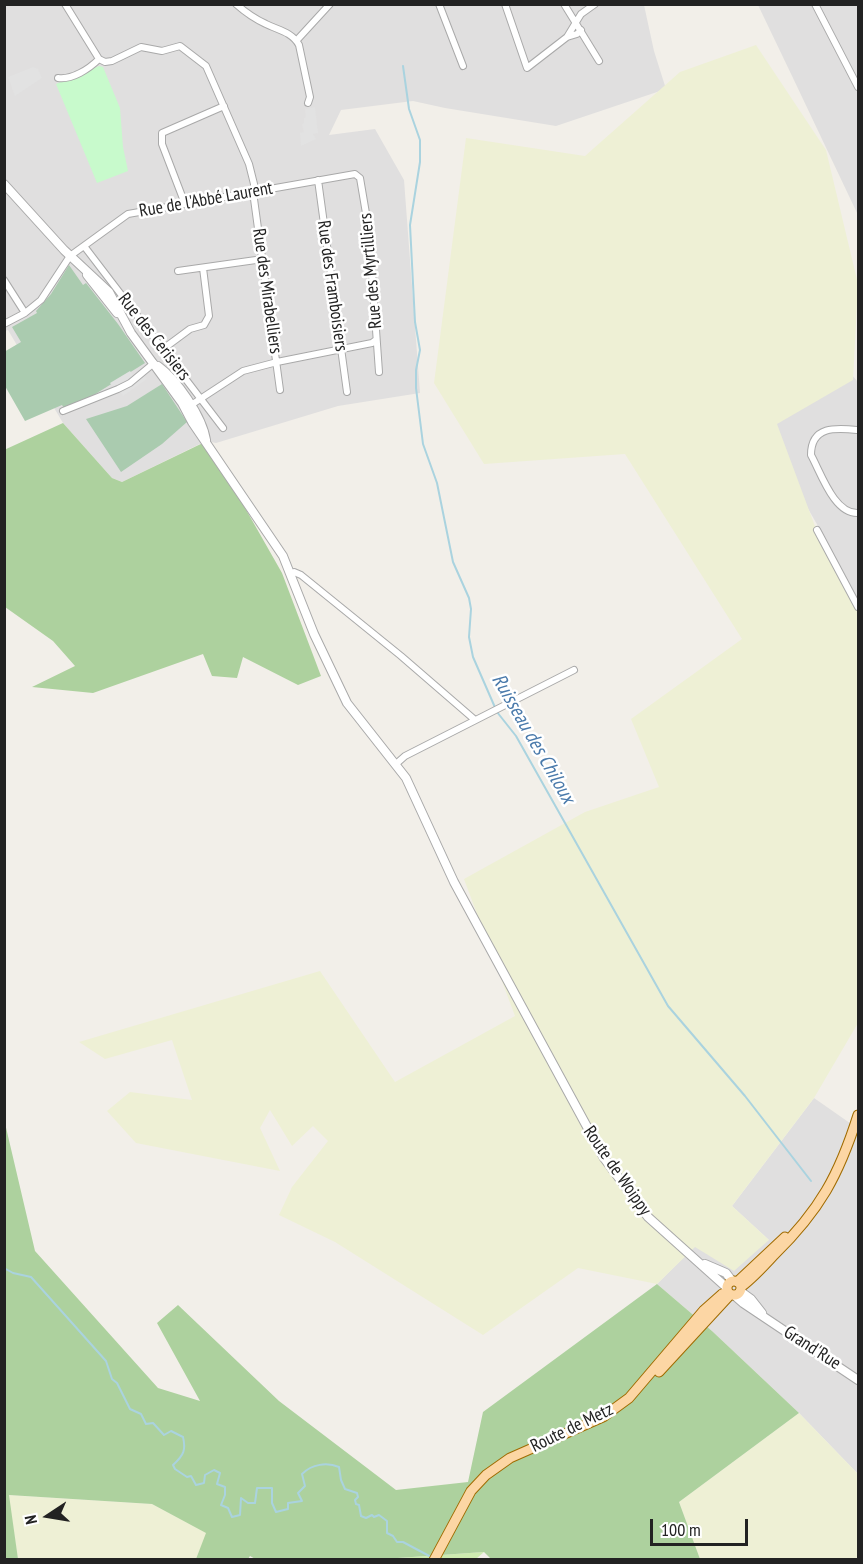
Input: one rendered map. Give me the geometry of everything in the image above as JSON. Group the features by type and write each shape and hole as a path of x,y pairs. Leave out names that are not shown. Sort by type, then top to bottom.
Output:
{"main road":[{"name":"Route de Metz","path":"435,1559 471,1491 498,1466 531,1448 603,1417 629,1398 704,1310 722,1294 734,1289 811,1213 834,1180 858,1115"}],"street":[{"path":"58,78 65,79 85,70 99,59 65,4"},
{"path":"236,4 255,19 282,30 297,40 310,97 308,103"},
{"path":"297,40 330,4"},
{"path":"439,4 463,66"},
{"path":"505,4 527,68 567,37 581,30"},
{"path":"564,4 599,62"},
{"path":"567,37 581,14 595,4"},
{"path":"815,4 858,87"},
{"name":"Rue des Mirabelliers","path":"99,59 105,62 112,61 141,47 162,51 182,47 206,66 249,164 254,183 280,390"},
{"path":"185,204 162,144 162,133 224,106"},
{"name":"Rue de l'Abbé Laurent","path":"70,256 128,214 355,174"},
{"name":"Rue des Myrtilliers","path":"355,174 360,178 369,231 380,372"},
{"name":"Rue des Framboisiers","path":"318,180 347,392"},
{"name":"Route de Woippy","path":"4,184 79,264 188,407 192,422 283,556 314,634 347,703 396,764 417,801 454,882 604,1158 627,1192 648,1217 674,1242 701,1262 726,1273 734,1289"},
{"name":"Rue des Cerisiers","path":"84,246 223,428"},
{"path":"4,324 25,313 46,294 64,262 70,256"},
{"path":"178,271 263,259"},
{"path":"163,349 189,329 208,322 202,268"},
{"path":"4,280 25,313"},
{"path":"188,407 243,371 372,343 376,340"},
{"path":"63,411 130,383 154,363"},
{"path":"858,430 830,429 821,433 813,441 811,447 811,455 837,503 849,512 858,513"},
{"path":"817,530 858,607"},
{"path":"291,573 301,575 475,720"},
{"path":"396,764 405,756 574,670"},
{"name":"Grand'Rue","path":"734,1289 751,1299 764,1317"},
{"name":"Grand'Rue","path":"734,1289 743,1303 858,1380"}],"shaded area":[{"path":"5,5 644,5 654,51 666,89 556,126 413,101 341,110 329,135 375,129 404,180 420,393 338,406 216,443 206,441 122,482 112,478 63,423 8,330 5,331"},
{"path":"758,5 858,5 858,215 793,78"},
{"path":"33,67 38,69 42,78 15,96 8,77"},
{"path":"315,107 318,133 313,134 316,139 301,146 300,133 304,132 302,124 306,117 305,109"},
{"path":"845,367 858,382 858,607 817,530 818,526 774,450 772,427"},
{"path":"130,371 135,378 142,373 147,379 123,396 110,383"},
{"path":"814,1098 857,1128 858,1126 858,1474 799,1413 712,1331 657,1284 695,1246 769,1240 732,1206"}],"green space":[{"path":"756,45 826,150 858,284 853,380 777,424 816,529 858,607 858,1023 814,1098 732,1206 769,1240 734,1271 695,1247 657,1284 578,1268 483,1335 335,1242 279,1215 292,1187 328,1141 313,1126 292,1146 270,1110 260,1128 280,1171 136,1143 107,1111 130,1092 192,1100 172,1040 105,1059 79,1042 320,971 395,1082 515,1016 464,879 585,812 659,787 631,719 742,639 625,454 484,464 434,383 466,138 585,156 680,72"},
{"path":"99,66 103,67 120,108 123,147 128,171 97,183 56,84"},
{"path":"69,265 83,285 86,283 118,324 145,363 89,398 64,408 62,405 25,421 5,386 4,352 21,342 12,327 37,313 36,311 51,294"},
{"path":"162,384 187,422 162,444 121,472 86,419 127,406"},
{"path":"63,423 112,478 122,482 207,441 282,573 321,676 298,685 243,657 237,678 212,676 203,654 93,693 32,687 75,666 53,641 5,607 4,450"},
{"path":"4,1119 35,1251 158,1388 200,1401 157,1323 178,1305 279,1401 396,1490 468,1482 483,1412 657,1284 712,1331 799,1413 679,1502 700,1559 492,1560 484,1552 369,1560 257,1560 250,1556 248,1559 196,1559 206,1533 152,1504 9,1495 18,1559 5,1559"},
{"path":"799,1413 858,1474 858,1559 700,1559 679,1502"},
{"path":"8,1495 152,1504 207,1533 196,1559 18,1559"},
{"path":"484,1552 476,1559 369,1560"}],"waterway":[{"name":"Ruisseau des Chiloux","path":"403,66 409,109 420,140 420,162 410,225 415,322 420,350 416,370 416,388 423,444 437,483 453,562 469,598 471,609 469,637 473,657 497,712 516,736 668,1006 745,1096 811,1181"},
{"path":"4,1268 13,1273 31,1277 106,1361 112,1379 117,1383 130,1409 141,1414 146,1424 153,1423 164,1435 171,1431 183,1437 184,1449 173,1465 175,1469 187,1477 191,1476 196,1485 204,1483 205,1475 214,1470 220,1473 217,1484 225,1487 221,1505 228,1508 232,1517 240,1515 241,1498 248,1503 255,1503 257,1488 272,1488 272,1503 276,1512 288,1509 288,1503 302,1501 298,1493 305,1486 302,1474 315,1466 334,1465 339,1467 345,1489 357,1493 358,1497 355,1500 359,1505 361,1516 366,1518 379,1515 387,1521 387,1533 397,1542 403,1542 433,1558"}]}
